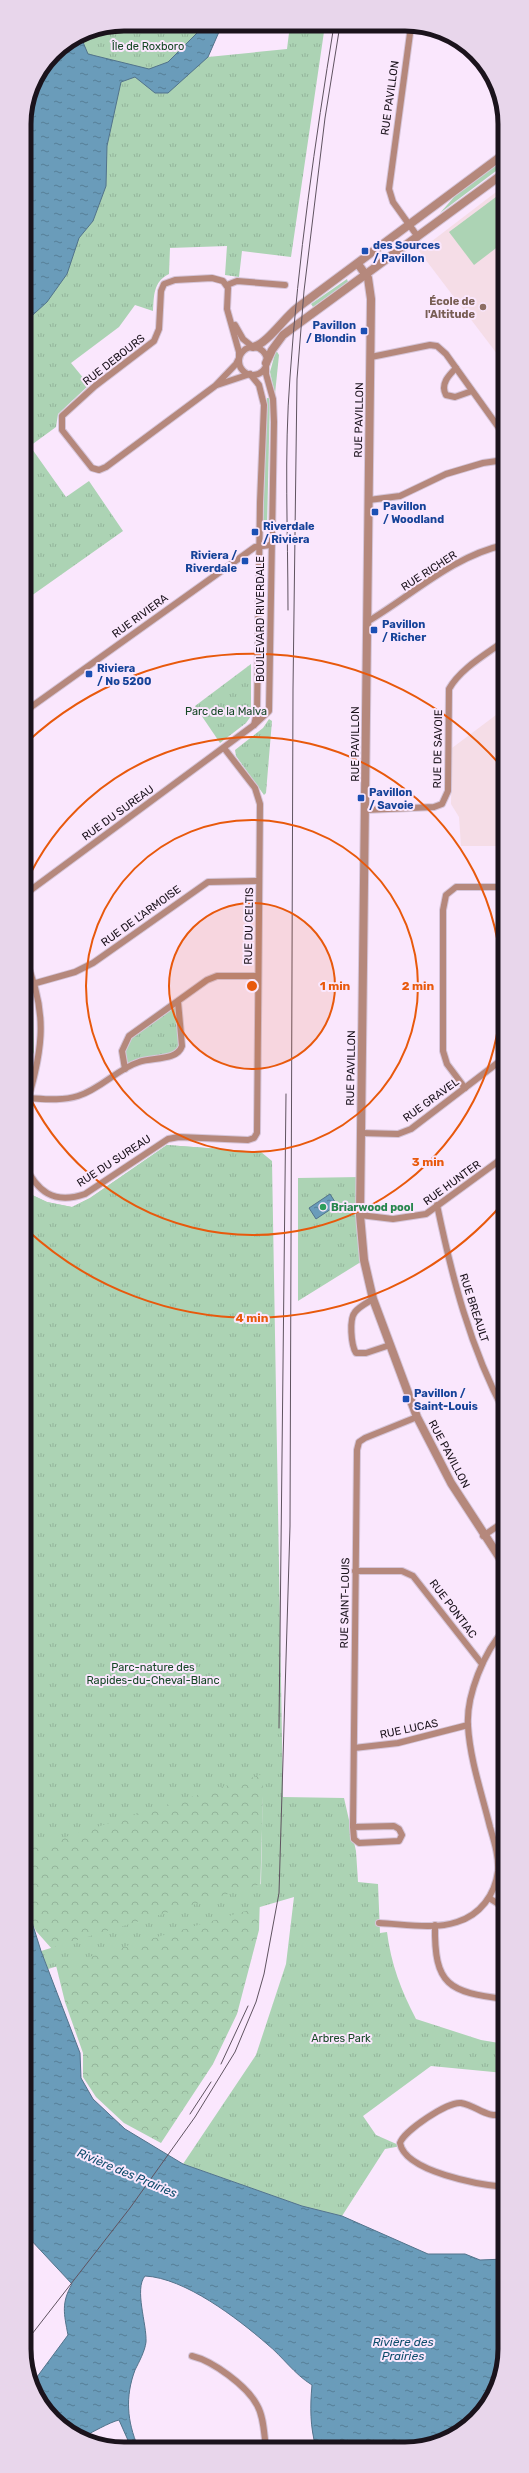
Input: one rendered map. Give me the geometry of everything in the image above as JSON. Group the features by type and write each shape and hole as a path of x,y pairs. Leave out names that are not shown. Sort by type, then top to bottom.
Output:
{"street":[{"name":"RUE PAVILLON","path":"410,31 389,189 393,202 418,237"},
{"path":"215,386 244,350 264,342 279,324 297,308 498,158"},
{"path":"215,386 250,374 260,373 272,350 283,335 498,177"},
{"name":"RUE PAVILLON","path":"358,264 366,275 371,294 360,1215 364,1260 373,1299 417,1417 451,1483 483,1536 498,1556"},
{"name":"RUE DEBOURS","path":"215,386 112,463 97,470 90,467 62,430 61,422 64,414 95,386 154,341 159,329 161,291 167,282 215,278 227,285"},
{"path":"250,374 240,368 231,319 227,308 227,285 239,281 285,286"},
{"path":"231,319 243,339 253,347 263,352 266,364"},
{"path":"371,357 430,345 437,346 456,368 498,427"},
{"name":"BOULEVARD RIVERDALE","path":"224,748 270,711 270,545 274,422 273,400 266,374 266,364"},
{"path":"456,368 446,382 444,388 446,395 455,397 472,390"},
{"name":"BOULEVARD RIVERDALE","path":"250,374 259,385 264,405 259,546 257,713 254,725"},
{"path":"369,500 407,494 446,474 498,461"},
{"name":"RUE RIVIERA","path":"31,707 187,594 259,546 270,545"},
{"name":"RUE RICHER","path":"367,622 396,605 446,570 484,549 498,546"},
{"name":"RUE DE SAVOIE","path":"366,810 434,807 442,804 448,791 449,690 454,680 498,646"},
{"name":"RUE DU CELTIS","path":"224,748 255,788 259,797 257,1133 254,1138"},
{"name":"RUE DU SUREAU","path":"31,890 224,748"},
{"name":"RUE DE L'ARMOISE","path":"36,983 75,972 93,963 208,882 259,881"},
{"path":"465,1088 447,1064 443,1051 443,910 446,895 456,887 498,887"},
{"path":"31,972 36,983 41,1011 37,1070 31,1091"},
{"path":"125,1070 122,1051 129,1036 207,980 217,976 258,976"},
{"path":"31,1098 63,1099 78,1096 95,1089 125,1070 150,1058 174,1056 180,1052 182,1046 178,1002"},
{"name":"RUE GRAVEL","path":"361,1133 398,1134 411,1129 498,1063"},
{"name":"RUE DU SUREAU","path":"31,1178 44,1192 62,1198 73,1198 84,1194 168,1139 179,1137 248,1140 254,1138"},
{"name":"RUE HUNTER","path":"360,1215 393,1219 412,1218 426,1214 498,1162"},
{"name":"RUE BREAULT","path":"437,1205 453,1281 473,1340 498,1399"},
{"path":"373,1299 359,1307 353,1314 351,1346 356,1353 366,1353 390,1345"},
{"name":"RUE SAINT-LOUIS","path":"354,1827 394,1826 399,1829 402,1835 399,1841 360,1843 354,1839 354,1827 354,1748 355,1571 357,1450 359,1442 365,1438 417,1417"},
{"path":"483,1536 498,1526"},
{"name":"RUE PONTIAC","path":"355,1571 402,1572 413,1576 482,1664"},
{"path":"379,1923 435,1925 456,1923 480,1911 489,1898 498,1871 497,1854 474,1763 468,1725 472,1693 482,1664 498,1640"},
{"name":"RUE LUCAS","path":"354,1748 398,1743 468,1725"},
{"path":"489,1898 498,1904"},
{"path":"435,1925 435,1942 438,1965 454,1988 471,1995 498,1997"},
{"path":"498,2115 489,2116 461,2103 449,2104 411,2130 400,2143 407,2156 446,2176 463,2182 498,2186"},
{"path":"192,2356 205,2359 247,2391 258,2406 264,2427 265,2442"}],"shaded area":[{"name":"École de l'Altitude","path":"498,191 498,355 419,251"},
{"path":"498,714 498,846 461,846 459,817 451,804 452,748"}],"green space":[{"name":"Île de Roxboro","path":"118,31 207,31 193,53 208,57 287,49 289,31 324,31 291,257 242,251 239,277 225,275 227,246 170,248 169,274 157,285 154,295 153,311 135,305 119,327 71,363 89,385 58,414 56,427 31,445 31,202 46,177 58,58 89,38"},
{"path":"498,164 498,170 440,213 455,196"},
{"path":"498,195 498,247 474,265 449,232"},
{"path":"347,279 348,282 313,307 311,304"},
{"path":"276,350 279,355 275,394 270,372"},
{"path":"267,398 270,398 267,527 263,527"},
{"path":"31,447 66,497 89,481 123,531 31,596"},
{"name":"Parc de la Malva","path":"251,664 251,716 246,723 220,743 195,706"},
{"name":"Parc de la Malva","path":"269,719 272,721 266,793 264,795 236,756 235,750 263,728"},
{"path":"31,1001 33,1005 34,1052 31,1059"},
{"path":"178,1002 180,1052 150,1058 125,1069 124,1042"},
{"name":"Parc-nature des Rapides-du-Cheval-Blanc","path":"167,1145 261,1152 268,1628 259,1930 237,2014 213,2064 161,2143 124,2123 96,2097 83,2077 83,2053 65,2002 52,1949 36,1931 31,1921 31,1194 47,1202 72,1207 90,1198"},
{"name":"Parc-nature des Rapides-du-Cheval-Blanc","path":"167,1145 261,1152 272,1161 283,1797 344,1798 356,1851 358,1882 378,1884 380,1933 387,1932 397,1977 416,2019 481,2040 498,2043 498,2072 431,2066 363,2116 376,2135 401,2146 385,2149 342,2216 302,2206 183,2164 256,2055 286,1964 294,1897 48,1969 41,1951 261,1884 263,1774 31,1848 31,1194 47,1202 72,1207 90,1198"},
{"path":"361,1177 364,1260 298,1301 298,1178"}],"water":[{"path":"199,31 219,31 208,57 168,93 155,93 135,77 121,82 107,146 106,186 93,221 79,238 67,274 47,302 31,317 31,118 34,100 38,89 50,68 58,58 83,41 88,54 149,69 168,62"},
{"name":"Briarwood pool","path":"330,1194 337,1205 316,1219 309,1208"},
{"name":"Rivière des Prairies","path":"31,1919 41,1951 80,2053 81,2078 93,2099 125,2129 183,2164 302,2206 342,2216 428,2254 465,2254 480,2260 498,2259 498,2355 495,2373 488,2390 471,2415 461,2423 435,2437 405,2442 315,2442 311,2416 312,2385 300,2376 273,2349 255,2334 210,2301 177,2284 160,2278 145,2276 142,2282 141,2298 146,2342 132,2380 129,2399 131,2428 136,2442 129,2442 119,2420 88,2434 68,2423 58,2415 47,2400 36,2378 68,2335 64,2309 66,2297 72,2284 31,2240"}],"tram line":[{"path":"288,610 287,435 293,333 302,245 333,31"},
{"path":"31,2335 130,2208 195,2117 235,2052 256,2002 264,1974 279,1893 290,1526 293,689 297,379 304,291 325,118 339,31"},
{"path":"279,1728 286,1094"},
{"path":"221,2064 248,2006"},
{"path":"190,2114 211,2082"}],"place":[{"name":"des Sources / Pavillon","path":"365,251"},
{"name":"École de l'Altitude","path":"483,307"},
{"name":"Pavillon / Blondin","path":"364,331"},
{"name":"Pavillon / Woodland","path":"375,512"},
{"name":"Riverdale / Riviera","path":"255,532"},
{"name":"Riviera / Riverdale","path":"245,561"},
{"name":"Pavillon / Richer","path":"374,630"},
{"name":"Riviera / No 5200","path":"89,674"},
{"name":"Pavillon / Savoie","path":"361,798"},
{"name":"Briarwood pool","path":"323,1207"},
{"name":"Pavillon / Saint-Louis","path":"406,1399"}],"park label":[{"name":"Arbres Park","path":"341,2038"}]}
